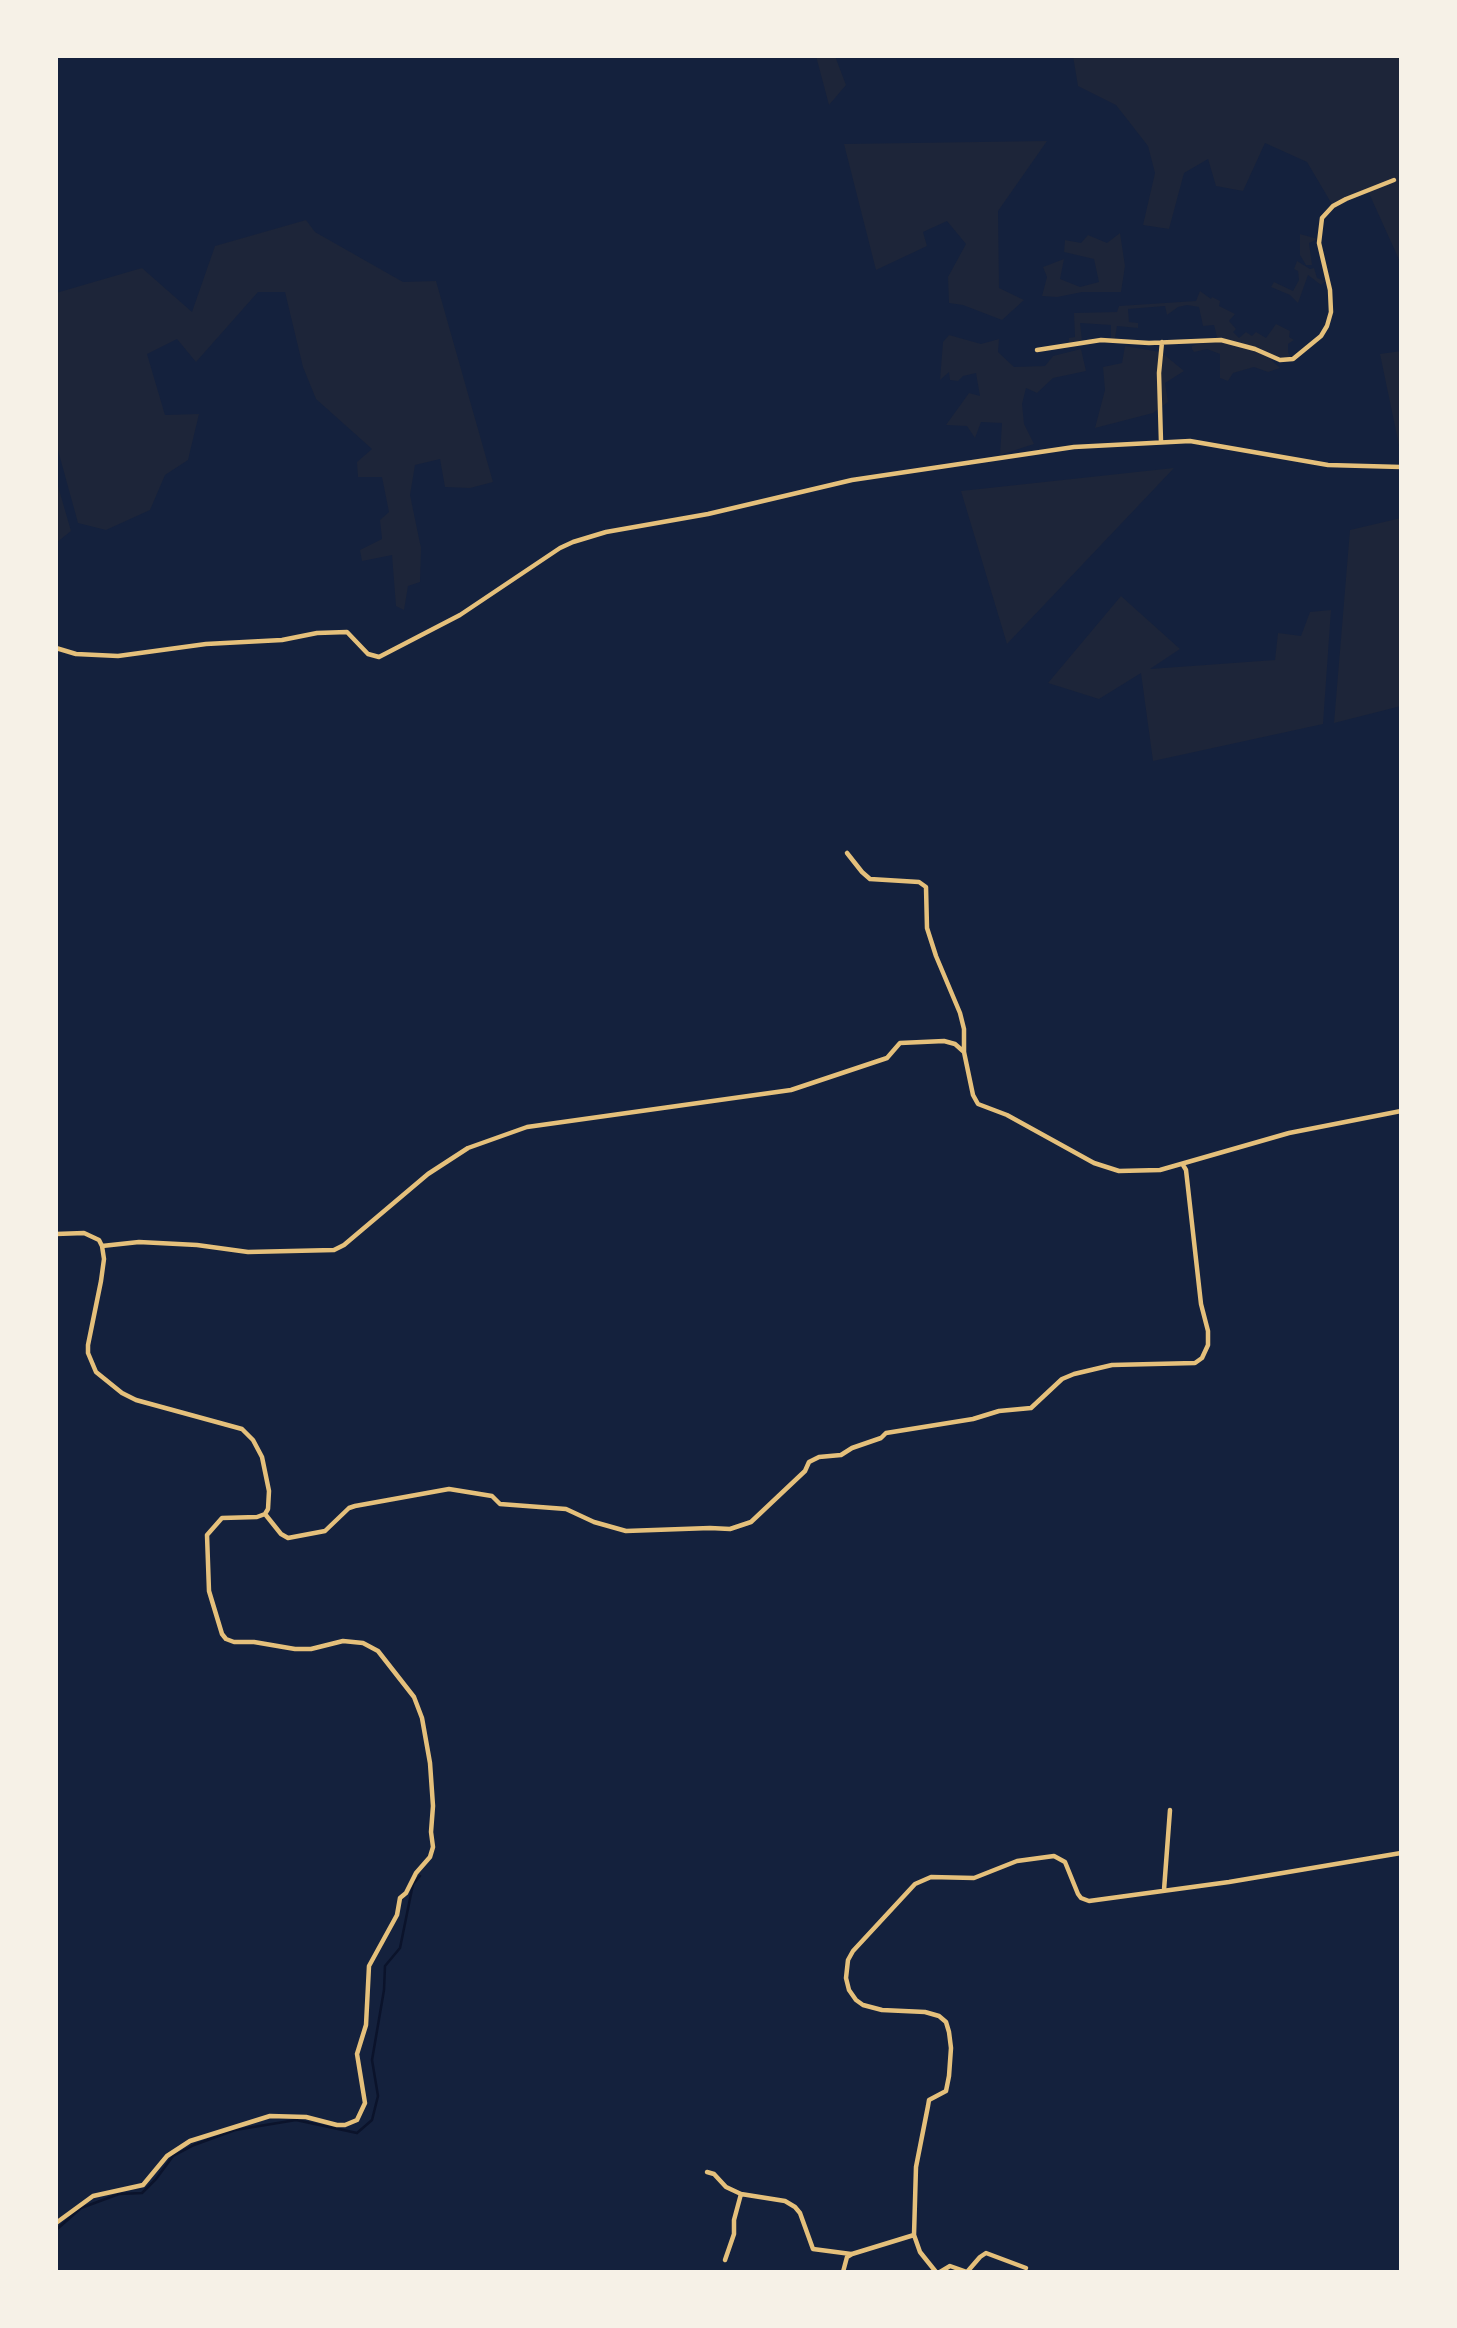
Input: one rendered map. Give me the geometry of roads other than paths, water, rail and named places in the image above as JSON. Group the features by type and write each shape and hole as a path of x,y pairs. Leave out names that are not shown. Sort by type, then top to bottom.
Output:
{"street":[{"path":"1037,350 1089,341 1221,340 1287,361 1305,351 1327,326 1331,312 1319,243 1322,218 1333,206 1346,199 1394,180"},
{"path":"1161,442 1159,373 1162,342"},
{"path":"56,649 76,654 118,656 206,644 282,640 317,633 347,632 368,654 379,657 460,615 560,548 588,537 852,480 1074,447 1202,442 1340,466 1401,467"},
{"path":"847,853 870,878 919,882 926,887 927,928 960,1013 964,1029 964,1052 973,1095 980,1105 1007,1115 1094,1163 1109,1169 1138,1172 1184,1165 1276,1136 1401,1111"},
{"path":"102,1246 139,1242 184,1244 248,1252 334,1250 344,1245 428,1174 468,1148 527,1127 791,1090 887,1058 900,1043 949,1042 964,1052"},
{"path":"266,1515 281,1534 288,1538 330,1528 346,1511 355,1506 449,1489 492,1496 500,1504 566,1510 626,1531 730,1529 751,1522 805,1471 809,1462 818,1457 841,1455 886,1433 973,1419 999,1411 1031,1408 1062,1379 1074,1374 1112,1365 1195,1363 1202,1358 1208,1345 1208,1331 1201,1304 1184,1165"},
{"path":"56,1234 84,1233 99,1240 102,1246 104,1259 101,1281 88,1345 88,1353 96,1372 122,1393 136,1400 242,1429 253,1440 262,1457 269,1484 266,1515"},
{"path":"56,2223 93,2196 143,2185 167,2156 190,2141 270,2116 306,2117 345,2125 357,2120 365,2103 357,2054 366,2025 369,1966 397,1914 400,1898 430,1857 433,1847 427,1729 414,1697 378,1651 369,1645 343,1641 301,1650 254,1642 234,1642 224,1637 209,1591 207,1535 222,1518 266,1515"},
{"path":"1164,1891 1170,1810"},
{"path":"1026,2268 986,2253 967,2272 950,2266 938,2272 920,2252 914,2235 918,2153 929,2100 946,2091 950,2032 946,2022 925,2012 882,2010 863,2005 849,1990 846,1978 848,1960 853,1951 909,1889 922,1880 941,1877 974,1878 1027,1858 1054,1856 1065,1861 1078,1894 1084,1900 1164,1891 1401,1853"},
{"path":"707,2172 714,2174 724,2186 741,2194 787,2202 798,2209 813,2249 852,2254"},
{"path":"725,2260 734,2234 734,2220 741,2194"},
{"path":"844,2272 847,2258 852,2254 914,2235"}],"waterway":[{"path":"56,2230 81,2208 119,2194 142,2193 173,2156 235,2130 296,2120 357,2133 372,2120 378,2096 372,2060 384,1990 385,1966 400,1948 413,1884 420,1876"}]}
